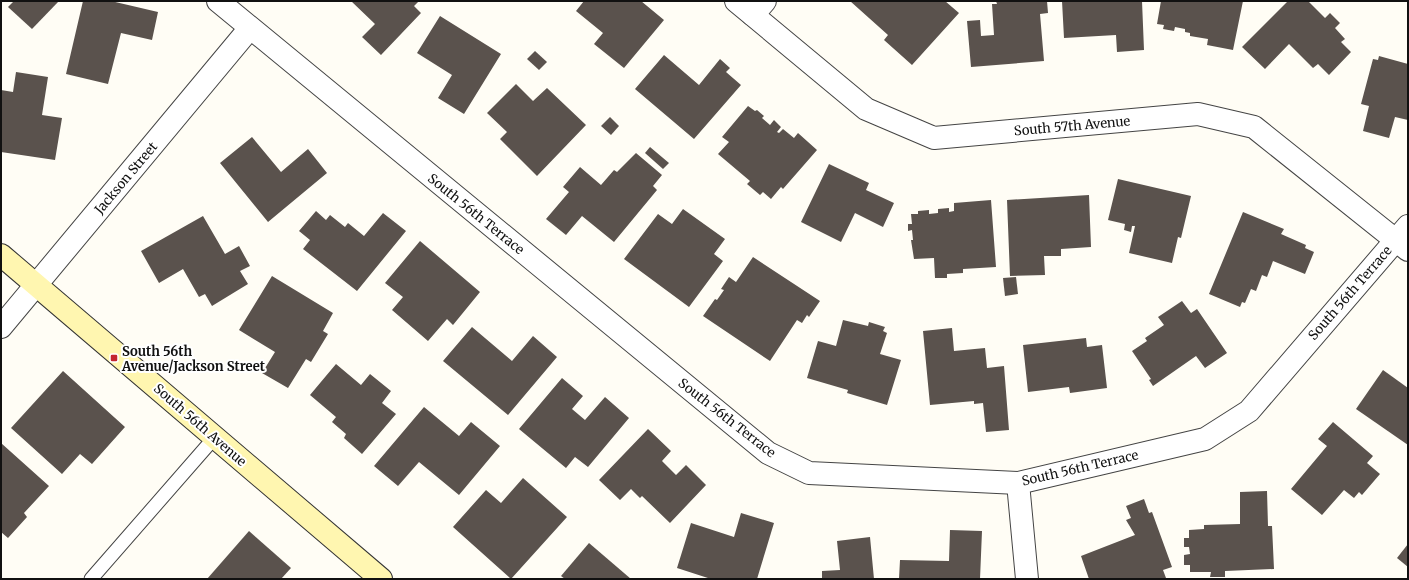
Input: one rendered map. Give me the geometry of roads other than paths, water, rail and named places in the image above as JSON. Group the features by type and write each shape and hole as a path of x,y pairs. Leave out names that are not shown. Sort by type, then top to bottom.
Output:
{"street":[{"name":"South 56th Terrace","path":"218,1 768,453 809,473 1018,483 1205,439 1249,411 1404,239"},
{"name":"South 57th Avenue","path":"736,1 759,8 866,109 934,138 1198,114 1254,127 1404,239"},
{"name":"Jackson Street","path":"1,327 250,28"},
{"name":"South 56th Avenue","path":"1,255 379,578"},
{"path":"1018,483 1027,579"}],"lane":[{"path":"91,579 215,437"}],"place":[{"name":"South 56th Avenue/Jackson Street","path":"114,358"}]}
